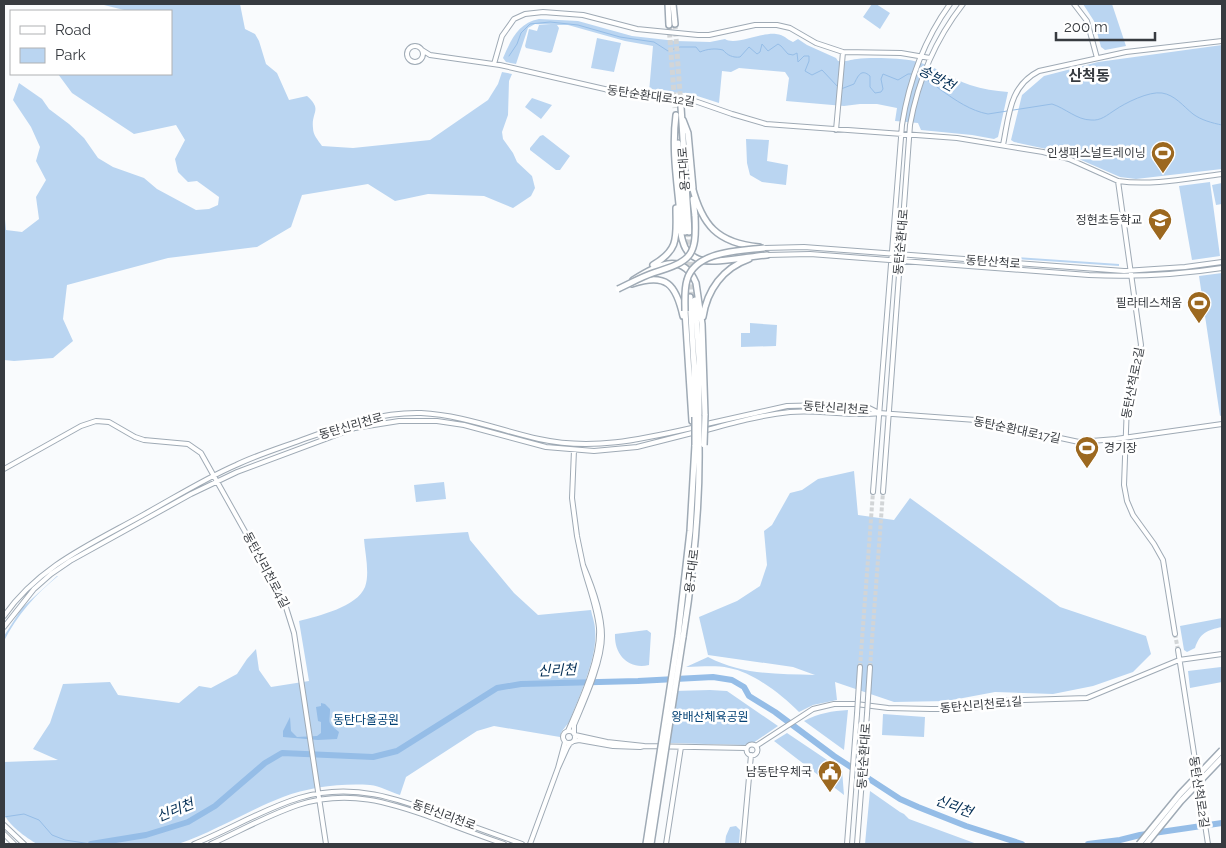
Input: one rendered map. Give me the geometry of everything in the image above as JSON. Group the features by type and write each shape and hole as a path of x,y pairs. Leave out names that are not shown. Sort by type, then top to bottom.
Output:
{"highway":[{"path":"668,4 672,24 674,4"},
{"name":"용구대로","path":"678,107 687,232"},
{"path":"678,116 674,130 676,173 681,235 685,249 699,260 710,262 767,255"},
{"path":"618,289 640,278 675,266 688,258 694,247 694,216 688,133 678,116"},
{"path":"618,289 671,252 675,243 676,231 676,173"},
{"path":"692,186 701,213 712,229 734,242 764,248"},
{"path":"695,417 685,311 686,284 689,274 695,265 712,256 764,248"},
{"path":"702,324 708,299 718,280 738,263 767,255"},
{"path":"618,289 655,266 672,263 685,267 696,283 702,324 706,415 698,445 697,464"},
{"path":"618,289 640,281 657,280 667,283 676,291 679,297 687,333"},
{"name":"용구대로","path":"651,844 680,637 697,464 698,445 695,417 699,359 692,296"},
{"name":"용구대로","path":"646,844 680,637"},
{"path":"1139,844 1180,794 1222,750"},
{"path":"1146,844 1181,801 1222,758"}],"main road":[{"name":"동탄순환대로","path":"873,492 900,134 905,102 920,55 930,35 950,4"},
{"name":"동탄순환대로","path":"883,492 910,125 915,98 924,70 944,32 963,4"},
{"path":"1074,4 1087,21 1097,58"},
{"path":"494,64 502,36 514,19 525,14 543,12 583,15 637,29 698,35 709,35 763,24 777,25 790,28 816,43 843,52 893,52 930,58"},
{"path":"1003,145 1012,102 1018,88 1032,74 1046,69 1126,52 1222,40"},
{"path":"419,61 423,55 422,50 415,46 410,48 407,53 409,60 414,62 419,61 430,55"},
{"name":"동탄순환대로12길","path":"422,50 430,55 494,64 635,96 689,99 758,123 957,138 1057,155 1118,181 1142,183 1222,174"},
{"path":"836,130 843,52"},
{"path":"899,150 908,149 909,153"},
{"name":"동탄산척로2길","path":"1118,181 1141,345 1127,404 1123,477 1126,496 1135,519 1154,544 1163,560 1175,634"},
{"path":"892,234 896,237 902,237"},
{"name":"동탄산척로","path":"764,248 797,247 1130,271 1185,268 1222,262"},
{"name":"동탄산척로","path":"767,255 810,254 1089,275 1172,275 1222,268"},
{"name":"동탄신리천로","path":"4,616 26,588 53,566 215,475 253,458 340,426 366,419 394,414 456,417 540,440 574,444 607,444 637,441 787,406 812,405 869,408 879,413"},
{"name":"동탄신리천로","path":"4,627 34,589 70,561 218,481 252,465 354,428 399,420 422,420 451,423 537,445 574,450 605,451 637,447 790,412 868,415 879,413"},
{"name":"동탄순환대로17길","path":"879,413 976,420 1079,442 1124,438 1222,424"},
{"path":"742,415 744,421"},
{"name":"동탄신리천로4길","path":"4,469 81,426 96,421 116,425 139,439 182,443 194,447 206,459 284,601 294,633 326,844"},
{"path":"572,742 576,717 594,668 599,628 577,536 572,498 574,444"},
{"name":"동탄산척로2길","path":"1178,650 1208,844"},
{"name":"동탄신리천로1길","path":"644,746 746,748 751,744 756,746 813,710 834,704 856,704 888,708 955,709 978,707 996,701 1087,698 1179,660 1222,654"},
{"name":"동탄순환대로","path":"847,844 860,667"},
{"name":"동탄순환대로","path":"857,844 870,667"},
{"path":"558,768 565,742 564,734 568,731 576,717"},
{"path":"568,731 607,742 644,746"},
{"path":"564,740 572,742"},
{"path":"530,844 566,748 572,742 578,740 624,746 644,746"},
{"name":"동탄신리천로1길","path":"743,844 751,755 757,752 756,746"},
{"path":"666,844 681,747"},
{"path":"746,748 748,754 751,755"},
{"name":"동탄신리천로","path":"194,844 286,802 340,791 396,798 522,844"},
{"name":"동탄신리천로","path":"211,844 286,810 320,800 349,798 385,802 504,844"},
{"path":"4,826 24,844"},
{"path":"4,834 14,844"}],"green space":[{"path":"100,4 240,4 245,29 255,34 266,64 277,73 289,100 307,96 312,101 315,108 313,131 322,146 353,148 430,140 488,100 498,84 502,72 512,74 509,81 508,115 502,132 503,139 517,162 532,176 535,188 531,196 513,208 484,196 428,194 395,201 368,184 302,195 291,227 257,247 168,258 67,285 63,319 73,341 53,358 4,360 4,208 6,230 22,232 39,219 36,197 46,180 36,161 40,147 31,127 13,100 19,83 42,99 49,109 84,138 98,158 113,167 144,178 157,189 196,210 209,209 218,205 219,197 197,181 188,182 178,172 175,159 185,140 176,125 134,134 72,93 59,75 172,75 172,10 124,10"},
{"path":"872,4 876,4 890,13 880,29 863,17"},
{"path":"1083,4 1112,4 1126,46 1105,50 1101,47 1094,21"},
{"path":"539,19 578,21 632,36 676,41 710,42 725,39 735,41 776,34 793,42 798,39 836,58 838,61 869,58 909,60 922,63 970,85 1008,92 998,137 994,139 921,130 918,123 895,121 897,108 877,104 844,106 786,101 789,78 785,72 739,68 731,72 722,71 719,103 688,93 649,92 653,46 625,41 568,25 557,25 559,28 552,52 550,53 526,48 525,46 529,29 537,31 539,25 551,25 535,24 528,28 516,64 506,62 503,58 516,33 526,24"},
{"path":"597,38 621,43 614,72 591,68"},
{"path":"1222,45 1222,169 1136,179 1120,177 1065,153 1011,140 1022,95 1044,76 1098,62"},
{"path":"532,98 552,105 541,119 525,107"},
{"path":"543,135 570,156 560,170 556,170 530,150 540,136"},
{"path":"746,139 769,140 767,161 788,165 786,185 762,182 750,175 747,163"},
{"path":"1210,182 1220,256 1192,260 1179,186"},
{"path":"1222,183 1222,204 1216,205 1212,185"},
{"path":"1016,257 1119,264 1119,266 1015,259"},
{"path":"1222,273 1222,415 1220,416 1199,276"},
{"path":"750,323 777,325 776,346 741,347 741,333 750,333"},
{"path":"854,471 858,515 894,520 910,498 1060,607 1146,636 1151,654 1133,672 1093,686 1053,694 995,692 947,701 894,702 835,682 837,700 813,705 799,712 767,685 738,670 718,667 686,667 708,657 721,663 747,670 773,674 815,675 793,667 708,655 699,617 737,601 760,586 767,565 764,531 772,525 790,493 802,490 818,479"},
{"path":"444,482 446,499 416,502 414,485"},
{"name":"동탄다올공원","path":"468,532 470,540 514,593 538,615 591,610 595,627 594,651 570,720 560,737 494,726 477,731 406,777 400,795 370,785 337,785 315,788 283,797 205,834 178,844 37,844 18,830 6,817 3,801 4,762 58,760 33,749 50,723 63,684 110,682 118,695 179,703 199,686 211,688 237,674 256,649 259,670 271,687 309,681 299,621 336,610 361,594 365,587 367,576 364,539"},
{"path":"57,576 28,606 15,622 4,641 4,636 22,608"},
{"path":"1222,618 1222,627 1205,633 1199,639 1195,648 1187,652 1184,650 1180,626"},
{"path":"647,630 651,633 649,665 641,666 629,663 617,648 615,634"},
{"path":"1221,667 1222,682 1190,688 1188,671"},
{"name":"왕배산체육공원","path":"674,691 727,691 778,726 753,743 744,745 668,743"},
{"path":"848,710 844,750 804,721 826,713"},
{"path":"883,714 925,717 924,737 882,735"},
{"path":"787,733 842,770 844,795 774,741"},
{"path":"870,791 909,819 977,844 865,844"},
{"path":"736,826 740,830 739,844 725,844 730,827"}],"shaded area":[{"path":"321,703 330,709 330,722 339,732 337,739 318,740 283,737 283,731 290,717 291,731 297,737 317,736 321,733 321,722 318,721 316,707 321,706"}],"waterway":[{"name":"송방천","path":"509,56 517,44 521,33 530,24 550,22 578,25 620,37 654,42 668,51 680,47 696,47 700,52 720,49 730,56 740,57 749,47 757,54 760,52 762,44 768,51 778,44 788,54 793,55 797,53 798,62 804,56 809,56 805,71 812,75 822,70 838,87"},
{"name":"송방천","path":"841,89 854,84 862,73 870,76 870,87 875,93 881,92 883,89 881,79 883,74 898,80 908,74 913,74"},
{"name":"송방천","path":"917,75 926,79 963,105 988,114 1052,104 1081,118 1098,120 1137,98 1162,93 1175,98 1200,118 1222,125"},
{"name":"신리천","path":"91,844 146,835 188,822 215,806 265,763 282,753 373,757 397,751 497,688 521,684 713,677 732,680 744,687 749,696 775,712 834,756 900,799 966,826 1022,844"},
{"path":"4,817 24,814 39,820 52,835 65,840 91,844"},
{"name":"신리천","path":"1088,844 1222,823"}],"tunnel":[{"path":"675,24 681,107"},
{"path":"669,25 675,108"},
{"path":"685,232 690,297"},
{"path":"689,232 694,296"},
{"path":"860,667 873,492"},
{"path":"870,667 883,492"},
{"path":"1175,634 1178,650"}],"place":[{"name":"인생퍼스널트레이닝","path":"1163,174"},
{"name":"정현초등학교","path":"1160,241"},
{"name":"필라테스채움","path":"1199,324"},
{"name":"경기장","path":"1087,469"},
{"name":"남동탄우체국","path":"830,793"}],"district":[{"name":"산척동","path":"1089,76"}]}
